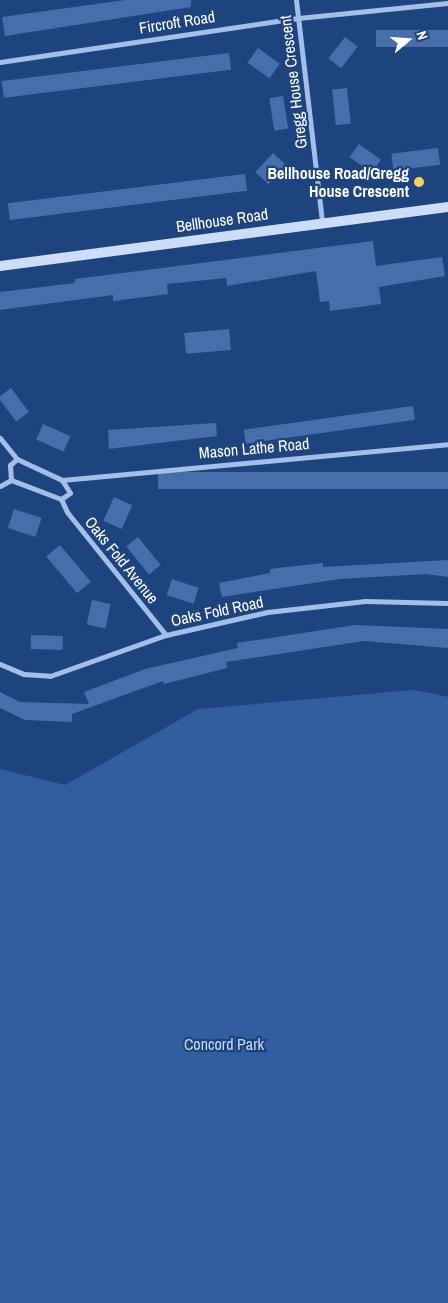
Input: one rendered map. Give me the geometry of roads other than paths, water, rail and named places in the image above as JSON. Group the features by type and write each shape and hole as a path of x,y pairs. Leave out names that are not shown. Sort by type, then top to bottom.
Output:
{"main road":[{"name":"Bellhouse Road","path":"0,266 322,222 448,207"}],"street":[{"name":"Gregg House Crescent","path":"296,0 322,222"},
{"name":"Fircroft Road","path":"0,62 298,18 448,3"},
{"path":"0,438 17,460 62,480 70,493 61,499 10,480"},
{"name":"Mason Lathe Road","path":"62,480 448,444"},
{"path":"10,480 10,465 17,460"},
{"path":"0,486 10,480"},
{"name":"Oaks Fold Avenue","path":"61,499 166,635"},
{"name":"Oaks Fold Road","path":"0,664 24,674 50,676 166,635 307,607 365,601 448,604"}],"place":[{"name":"Bellhouse Road/Gregg House Crescent","path":"419,182"}],"park label":[{"name":"Concord Park","path":"224,1044"}]}
